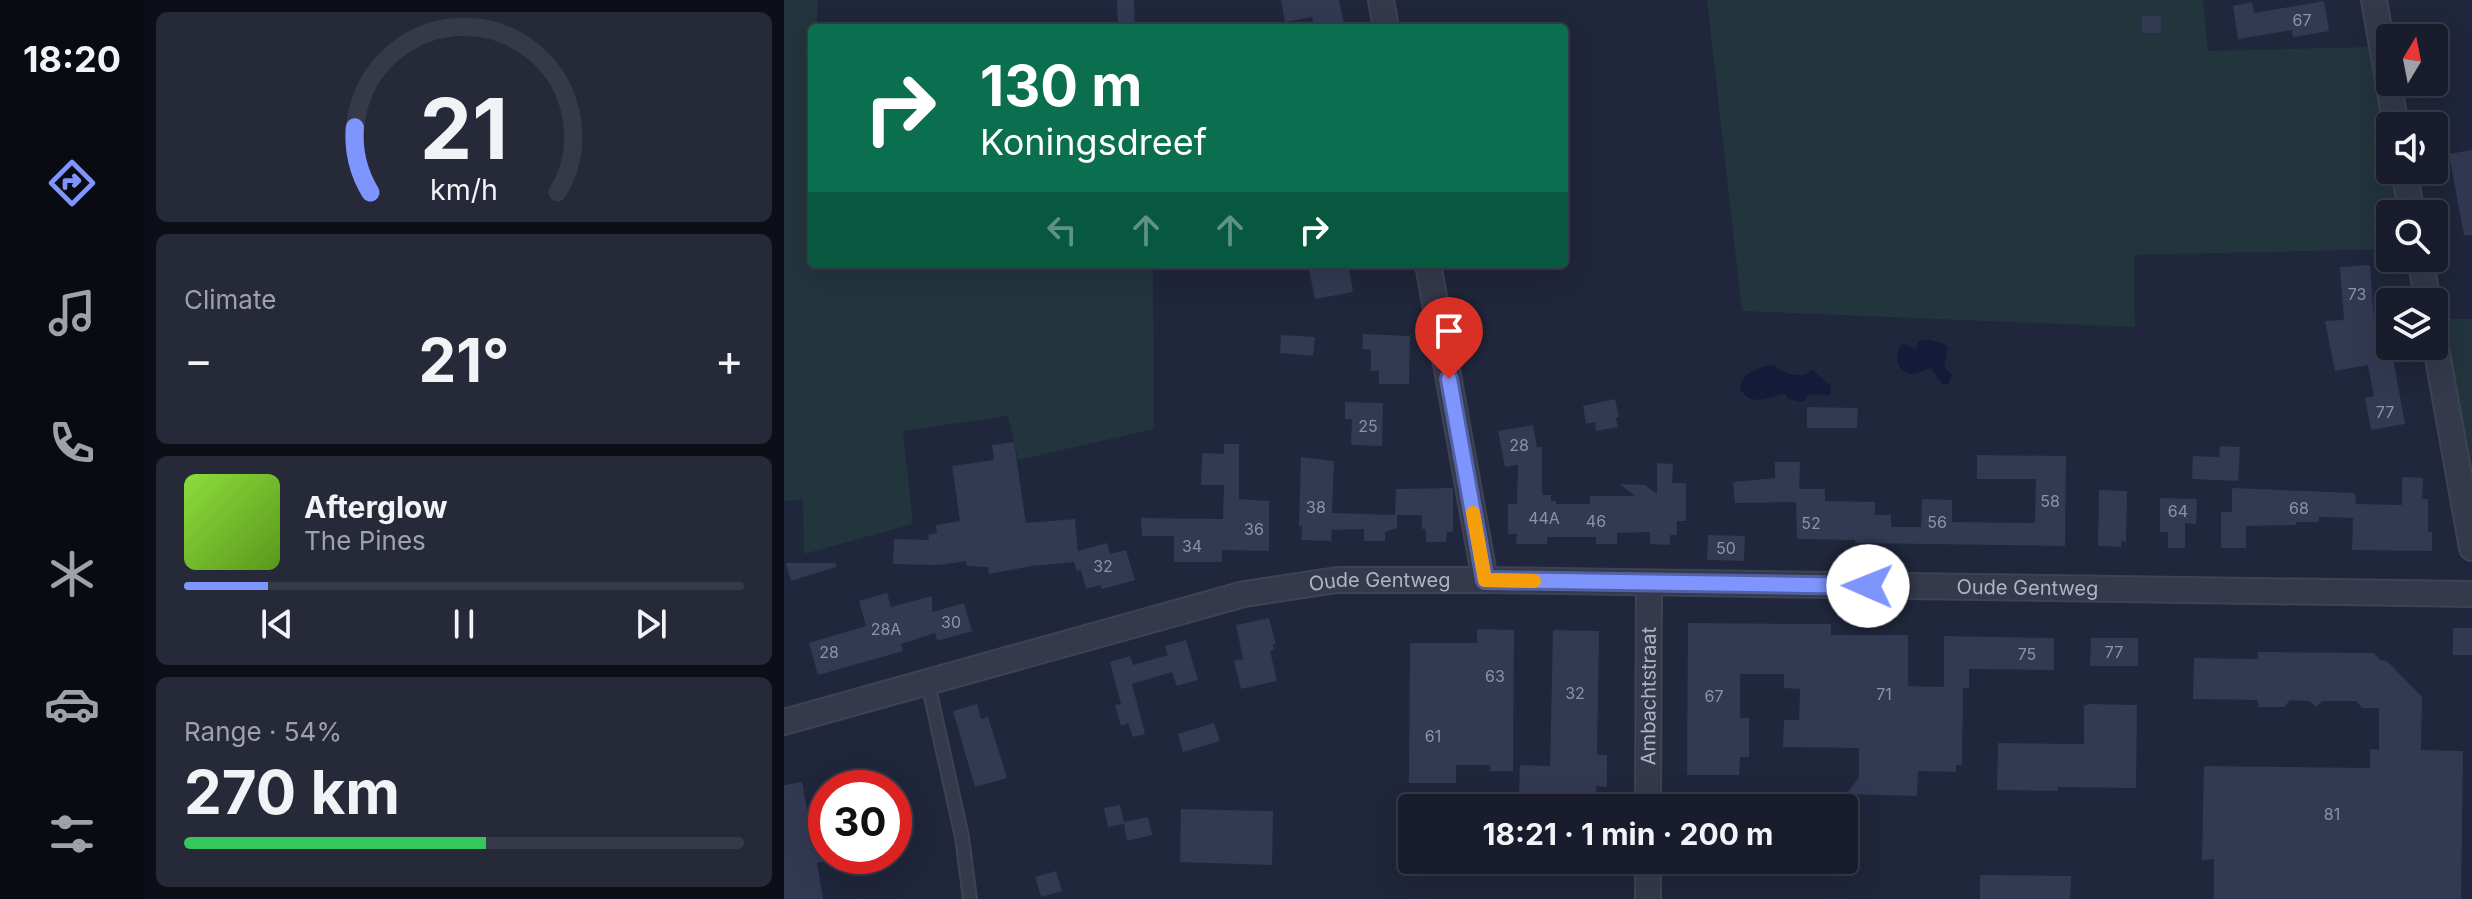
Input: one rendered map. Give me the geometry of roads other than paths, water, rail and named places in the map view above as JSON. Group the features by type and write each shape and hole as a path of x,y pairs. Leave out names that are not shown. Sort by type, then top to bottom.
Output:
{"street":[{"path":"1381,0 1385,24"},
{"path":"2374,0 2394,112"},
{"path":"1429,268 1485,580"},
{"path":"2438,360 2472,548"},
{"name":"Oude Gentweg","path":"784,722 1207,604 1291,585 1337,580 2472,594"},
{"name":"Ambachtstraat","path":"1648,794 1649,583"},
{"path":"1648,874 1648,899"}],"lane":[{"path":"928,683 962,837 970,899"}],"water":[{"path":"1924,339 1948,347 1944,367 1952,375 1948,384 1942,384 1931,368 1913,374 1900,367 1897,357 1902,344 1916,349 1918,342"},
{"path":"1772,365 1797,375 1812,370 1831,386 1830,395 1809,394 1803,402 1788,399 1785,394 1760,400 1744,394 1740,388 1747,374"}]}
